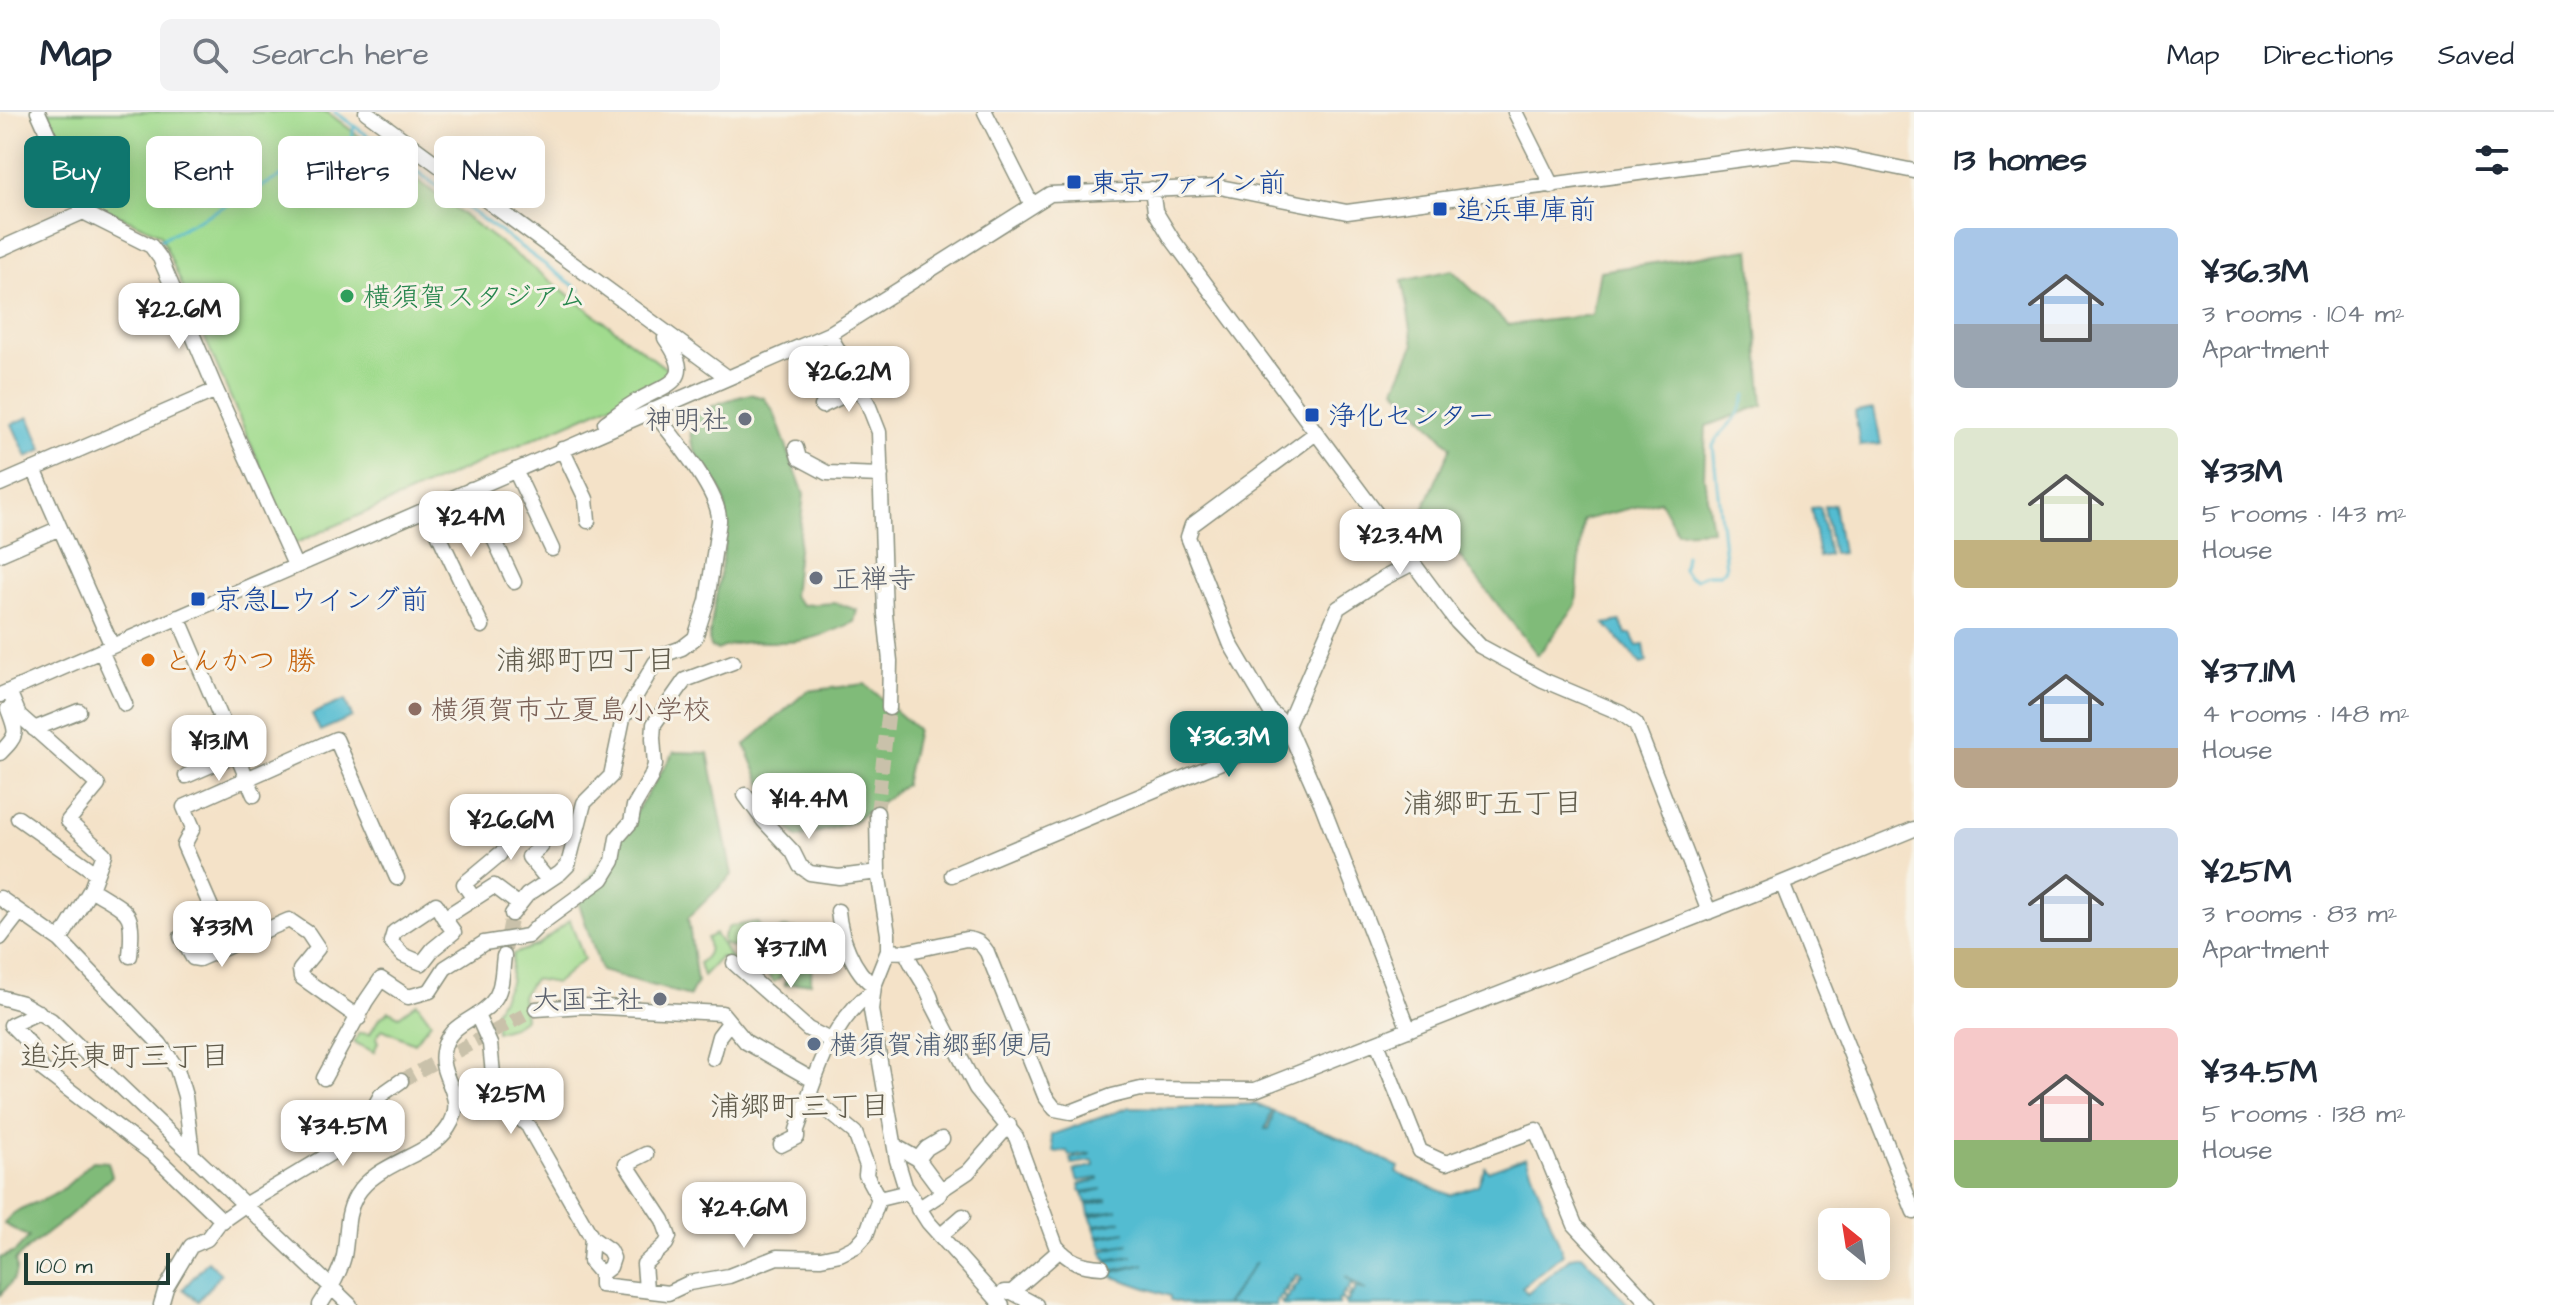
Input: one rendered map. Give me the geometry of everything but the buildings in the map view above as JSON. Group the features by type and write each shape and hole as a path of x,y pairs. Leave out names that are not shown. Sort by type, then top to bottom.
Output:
{"street":[{"path":"38,112 83,212 151,246 160,258 295,565"},
{"path":"366,112 727,377"},
{"path":"985,112 1032,205"},
{"path":"1515,112 1552,186"},
{"path":"3,693 829,334 1050,194 1220,187 1347,212 1803,152 1914,171"},
{"path":"1152,189 1153,206 1161,223 1457,622 1480,646 1543,680 1621,713 1636,724 1709,912"},
{"path":"0,249 83,212"},
{"path":"578,442 636,401 669,386 679,376 680,364 676,354 657,326"},
{"path":"829,334 879,432 885,614 890,661 889,708"},
{"path":"822,406 859,388"},
{"path":"0,484 216,390"},
{"path":"444,918 494,886 515,909 565,869 584,803 611,776 623,718 655,663 663,655 682,648 695,638 707,601 718,510 693,463 652,410"},
{"path":"1316,433 1192,525 1188,537 1231,645 1270,711 1287,726 1322,805 1409,1030"},
{"path":"796,448 799,458 827,473 881,475"},
{"path":"562,449 586,499 588,521"},
{"path":"34,469 60,528 125,704"},
{"path":"515,470 552,549"},
{"path":"471,489 514,582"},
{"path":"426,508 482,626"},
{"path":"0,554 60,528"},
{"path":"952,875 1269,742 1287,726 1338,608 1413,563"},
{"path":"178,617 254,795"},
{"path":"324,1078 370,993 381,979 408,997 426,993 453,962 484,943 528,936 602,879 613,861 617,838 631,822 634,806 651,777 655,765 654,724 685,680 733,662"},
{"path":"3,693 19,715 98,785 68,821 104,854 91,889 60,940"},
{"path":"0,753 14,739 17,731 3,693"},
{"path":"34,729 79,711"},
{"path":"180,740 222,721"},
{"path":"228,946 184,845 193,828 184,807 336,739 397,878"},
{"path":"186,776 237,754"},
{"path":"745,795 793,852 800,866 810,873 839,877 878,872"},
{"path":"877,813 878,872 888,951 873,989 871,1010 895,1146 908,1192 940,1236 998,1301 1006,1291 1036,1305"},
{"path":"18,818 96,873"},
{"path":"888,951 906,952 966,939 982,944 1045,1096 1055,1109 1064,1112 1080,1110 1112,1096 1141,1089 1255,1090 1914,829"},
{"path":"541,847 529,857 548,880"},
{"path":"474,899 464,884 500,854"},
{"path":"1782,883 1914,1212"},
{"path":"91,889 128,914 132,924 130,956"},
{"path":"0,898 60,940 160,1044 177,1069 185,1096 192,1153"},
{"path":"436,904 444,918 454,932 433,949 422,963 403,955 391,942 394,932 436,904"},
{"path":"838,911 839,925 848,947 873,989"},
{"path":"0,938 20,912"},
{"path":"181,937 193,958 199,959 289,920 308,933 318,948 300,970 301,977 359,1018"},
{"path":"906,952 912,968 931,995 933,1005 976,1088 1016,1137 1060,1250 1068,1260 1085,1266 1102,1267"},
{"path":"320,1305 344,1256 349,1211 362,1187 373,1176 436,1140 448,1129 456,1104 455,1091 443,1065 442,1053 452,1030 491,1004 500,989 504,956"},
{"path":"734,963 808,1029 832,1041"},
{"path":"781,1145 797,1137 813,1080 832,1041 857,1002 873,989"},
{"path":"0,997 51,1020 350,1305"},
{"path":"536,1009 583,1006 722,1013 746,1042 813,1080"},
{"path":"39,1012 11,1025 28,1042 42,1069 155,1156 223,1221"},
{"path":"477,1015 490,1044 495,1094 528,1126 592,1238 590,1261 601,1274 601,1285 668,1293 689,1283 729,1276 777,1257 821,1258 856,1246 866,1235 879,1199 866,1175 867,1166 855,1133 809,1095"},
{"path":"713,1058 719,1036 729,1023"},
{"path":"1377,1043 1420,1151 1446,1163 1536,1130 1575,1225 1650,1305"},
{"path":"161,1305 166,1288 191,1246 207,1239 223,1221 246,1204 338,1149 366,1122 381,1095 401,1081"},
{"path":"918,1209 968,1172 1009,1125"},
{"path":"918,1159 927,1148 942,1139"},
{"path":"895,1146 918,1159 941,1190"},
{"path":"646,1154 626,1164 663,1220 669,1237 666,1244 644,1264 646,1289"},
{"path":"879,1199 908,1192"},
{"path":"940,1236 956,1220"},
{"path":"1012,1292 1060,1250"}],"green space":[{"path":"48,112 327,112 359,136 278,136 278,208 418,208 418,181 434,193 434,208 454,208 676,376 294,544 160,234 102,208 130,208 130,136 59,136"},
{"path":"1750,249 1763,405 1706,426 1704,477 1712,530 1677,532 1660,501 1583,520 1576,605 1538,655 1423,510 1451,447 1395,388 1414,345 1402,281 1452,270 1508,325 1592,315 1600,271"},
{"path":"750,394 764,398 773,410 804,494 793,596 802,605 836,603 857,610 854,622 813,638 739,643 717,650 710,647 709,641 724,549 726,513 721,489 692,445 692,426 695,419 708,408"},
{"path":"865,684 917,729 905,785 853,822 798,838 775,815 745,745 807,691"},
{"path":"674,752 708,753 732,875 688,918 697,982 690,996 601,971 576,894 614,846"},
{"path":"570,920 584,959 556,983 534,979 522,996 525,1018 512,1027 496,1032 495,1011 510,983 513,954 538,945"},
{"path":"757,922 767,961 782,976 774,982 755,955 724,944 723,937 729,927"},
{"path":"783,928 810,931 811,982 785,985 785,974 770,955 767,936"},
{"path":"715,934 732,960 729,962 721,957 703,976 699,963 708,952 707,938"},
{"path":"417,1003 431,1022 414,1043 382,1029 376,1038 378,1042 374,1052 354,1042 359,1033 370,1034 378,1020 389,1011 399,1016"},
{"path":"93,1161 108,1162 112,1176 15,1261 13,1280 0,1295 0,1258 15,1252 29,1237 4,1224 8,1218 59,1192"}],"water":[{"path":"1874,409 1881,444 1860,446 1855,412"},
{"path":"29,417 43,450 27,457 12,424"},
{"path":"1834,504 1842,553 1833,554 1824,506"},
{"path":"1820,507 1829,555 1819,557 1811,508"},
{"path":"1620,621 1637,646 1644,645 1647,662 1641,664 1605,624"},
{"path":"345,700 352,717 320,731 312,714"},
{"path":"1255,1104 1272,1111 1265,1129 1268,1129 1274,1112 1340,1138 1399,1167 1397,1173 1450,1195 1478,1185 1485,1167 1488,1171 1526,1157 1563,1254 1522,1287 1527,1293 1571,1257 1582,1255 1629,1305 1346,1305 1344,1301 1349,1301 1348,1296 1352,1296 1350,1293 1355,1292 1355,1287 1366,1291 1345,1276 1354,1285 1344,1291 1346,1294 1341,1295 1343,1299 1338,1300 1339,1304 1283,1305 1281,1302 1286,1301 1284,1298 1289,1297 1289,1292 1293,1293 1292,1288 1298,1285 1298,1280 1302,1280 1295,1275 1295,1280 1291,1279 1293,1282 1288,1284 1289,1288 1285,1287 1287,1291 1282,1291 1284,1295 1276,1300 1276,1305 1226,1305 1256,1262 1225,1305 1191,1305 1170,1300 1170,1296 1111,1276 1110,1273 1145,1264 1110,1271 1107,1262 1133,1256 1106,1260 1102,1251 1129,1244 1102,1248 1098,1238 1126,1232 1097,1236 1094,1227 1122,1221 1094,1225 1090,1216 1118,1210 1089,1214 1087,1205 1107,1199 1086,1203 1083,1194 1102,1189 1081,1192 1079,1184 1099,1178 1078,1181 1074,1170 1094,1166 1093,1161 1072,1164 1070,1159 1090,1153 1069,1156 1067,1151 1054,1152 1051,1135 1130,1107"},
{"path":"208,1261 221,1274 198,1301 183,1289"}],"waterway":[{"path":"335,112 580,290"},
{"path":"158,241 352,139 354,126"},
{"path":"1685,555 1683,569 1688,576 1696,579 1707,574 1720,574 1726,568 1713,446 1739,412 1746,395"}],"tunnel":[{"path":"877,813 889,708"},
{"path":"504,956 512,914"},
{"path":"401,1081 536,1009"}],"place":[{"name":"東京ファイン前","path":"1074,182"},
{"name":"追浜車庫前","path":"1440,209"},
{"name":"横須賀スタジアム","path":"347,296"},
{"name":"浄化センター","path":"1312,415"},
{"name":"神明社","path":"745,419"},
{"name":"正禅寺","path":"816,578"},
{"name":"京急Lウイング前","path":"198,599"},
{"name":"とんかつ 勝","path":"148,660"},
{"name":"横須賀市立夏島小学校","path":"415,709"},
{"name":"大国主社","path":"660,999"},
{"name":"横須賀浦郷郵便局","path":"814,1044"}],"district":[{"name":"浦郷町四丁目","path":"586,660"},
{"name":"浦郷町五丁目","path":"1493,803"},
{"name":"追浜東町三丁目","path":"125,1056"},
{"name":"浦郷町三丁目","path":"800,1106"}]}
